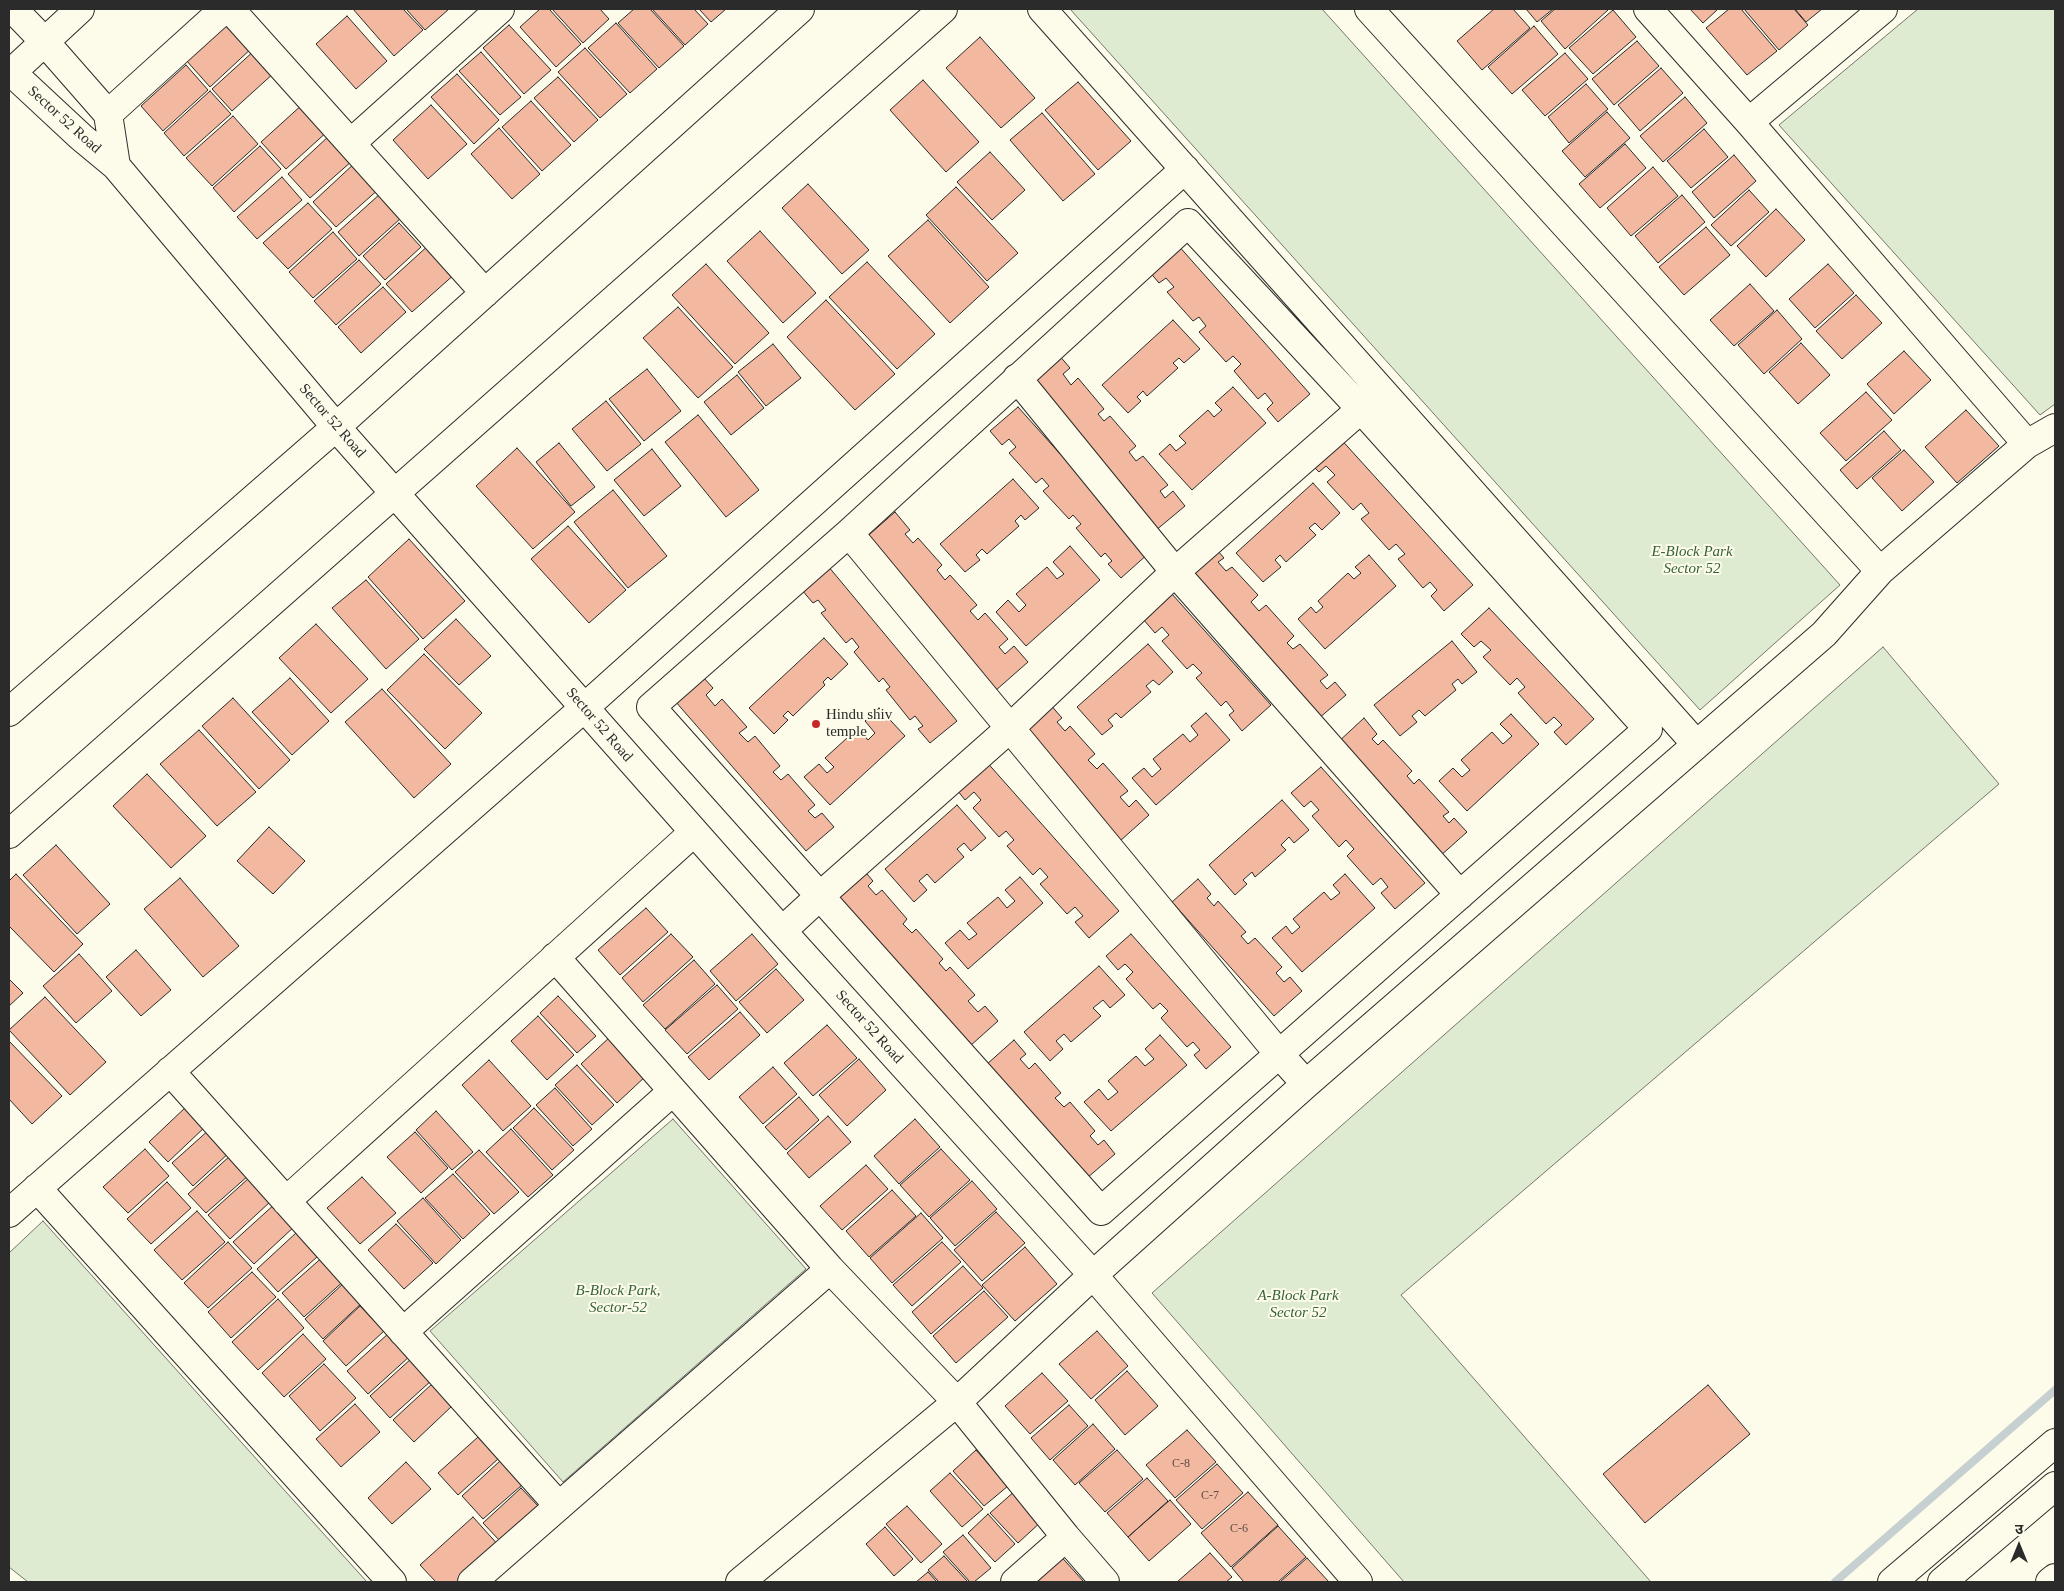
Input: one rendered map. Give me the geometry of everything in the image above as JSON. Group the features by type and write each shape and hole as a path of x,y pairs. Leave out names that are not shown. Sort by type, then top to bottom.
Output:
{"street":[{"path":"10,72 80,9"},
{"path":"14,11 44,41 108,114 224,9"},
{"path":"230,9 485,293"},
{"path":"350,143 500,9"},
{"path":"9,712 336,427 800,9"},
{"path":"9,834 943,9"},
{"path":"1042,9 1696,744"},
{"path":"1369,9 1880,571"},
{"path":"1648,9 1749,122 2027,444"},
{"path":"1749,122 1882,9"},
{"name":"Sector 52 Road","path":"10,72 80,137 116,166 336,427 782,932 1092,1275 1358,1582"},
{"name":"Sector 52 Road","path":"108,114 116,166"},
{"path":"9,1213 584,708 1185,169"},
{"path":"1188,223 1361,409 1648,729 1101,1211 651,707 849,533 1017,378 1188,223"},
{"path":"1017,378 1175,572 1460,895"},
{"path":"782,932 1009,728 1175,572 1361,409"},
{"path":"740,1582 957,1402 1092,1275 1306,1084 1824,634 1880,571 2027,444 2055,428"},
{"path":"849,533 1279,1054 1306,1084"},
{"path":"286,1200 694,832"},
{"path":"555,957 830,1269 957,1402 1066,1537 1105,1582"},
{"path":"170,1071 559,1506"},
{"path":"403,1332 673,1091"},
{"path":"37,1188 392,1582"},
{"path":"472,1582 830,1269"},
{"path":"1892,1582 2055,1443"},
{"path":"1942,1582 2055,1486"},
{"path":"1015,1582 1066,1537"},
{"path":"2050,1582 2055,1578"}],"green space":[{"name":"E-Block Park Sector 52","path":"1070,9 1322,9 1840,585 1700,710"},
{"path":"1918,9 2055,9 2055,404 2040,415 1779,125"},
{"name":"A-Block Park Sector 52","path":"1883,647 1999,784 1401,1295 1651,1582 1404,1582 1152,1293"},
{"name":"B-Block Park, Sector-52","path":"673,1119 806,1269 563,1482 430,1331"},
{"path":"43,1221 367,1582 28,1582 9,1567 9,1253"}],"building":[{"path":"353,9 403,9 423,30 394,56"},
{"path":"406,9 449,9 425,30"},
{"path":"540,9 549,9 581,44 556,67 520,27"},
{"path":"552,9 600,9 609,19 583,43"},
{"path":"634,9 650,9 684,46 659,68 618,23"},
{"path":"652,9 694,9 708,24 685,45"},
{"path":"699,9 726,9 711,22"},
{"path":"1494,9 1513,9 1530,28 1482,70 1457,41"},
{"path":"1526,9 1553,9 1537,22"},
{"path":"1555,9 1608,10 1565,49 1541,21"},
{"path":"1690,9 1718,9 1703,23"},
{"path":"1729,9 1741,9 1777,51 1747,75 1706,28"},
{"path":"1744,9 1794,9 1808,25 1779,50"},
{"path":"1795,9 1822,9 1806,22"},
{"path":"1613,10 1636,37 1593,74 1569,48"},
{"path":"347,16 387,61 356,89 316,44"},
{"path":"229,18 254,46 210,87 185,59"},
{"path":"616,23 657,69 630,93 588,48"},
{"path":"509,25 551,70 524,94 483,48"},
{"path":"1534,26 1558,54 1512,94 1488,67"},
{"path":"980,37 1035,98 1001,128 946,68"},
{"path":"1637,41 1659,66 1614,105 1592,79"},
{"path":"585,48 627,94 600,118 558,72"},
{"path":"255,50 275,72 232,111 212,89"},
{"path":"481,52 521,97 500,115 459,71"},
{"path":"1565,53 1588,79 1545,116 1522,90"},
{"path":"186,65 208,90 163,131 141,106"},
{"path":"1661,68 1683,93 1640,131 1618,105"},
{"path":"457,74 499,120 474,144 431,97"},
{"path":"558,77 598,120 574,142 534,98"},
{"path":"923,80 979,142 946,172 890,110"},
{"path":"1078,82 1131,141 1098,170 1045,110"},
{"path":"1586,84 1608,109 1569,143 1548,117"},
{"path":"210,91 231,114 184,156 164,133"},
{"path":"1685,97 1707,123 1663,162 1640,136"},
{"path":"531,101 571,145 542,171 502,127"},
{"path":"304,103 329,130 286,169 261,142"},
{"path":"431,105 467,144 428,179 393,140"},
{"path":"1607,112 1630,138 1585,177 1562,151"},
{"path":"1042,113 1095,174 1063,201 1010,140"},
{"path":"233,116 258,144 212,186 186,158"},
{"path":"499,128 540,174 512,199 471,154"},
{"path":"1704,129 1728,157 1691,188 1667,161"},
{"path":"329,136 352,161 310,198 288,174"},
{"path":"1625,144 1646,168 1600,208 1579,184"},
{"path":"260,146 281,169 234,212 213,188"},
{"path":"990,152 1025,190 992,220 957,182"},
{"path":"1734,155 1756,181 1714,218 1692,192"},
{"path":"356,162 380,188 336,227 313,202"},
{"path":"1653,167 1678,196 1631,236 1607,208"},
{"path":"282,177 302,200 257,239 237,217"},
{"path":"808,184 869,250 842,274 782,208"},
{"path":"956,187 1018,253 987,281 926,215"},
{"path":"1749,190 1769,212 1731,246 1711,225"},
{"path":"380,194 401,218 359,256 338,232"},
{"path":"1682,195 1705,222 1658,263 1635,236"},
{"path":"308,203 332,229 288,269 263,243"},
{"path":"1776,209 1805,240 1766,277 1737,246"},
{"path":"928,220 989,287 950,323 888,256"},
{"path":"399,223 421,247 385,280 363,256"},
{"path":"1706,227 1730,255 1684,295 1659,267"},
{"path":"760,231 816,293 783,323 727,261"},
{"path":"333,232 357,259 313,298 289,272"},
{"path":"430,244 456,273 412,312 386,284"},
{"path":"1177,244 1310,394 1278,422 1267,409 1273,403 1265,393 1258,399 1234,371 1241,364 1233,356 1226,362 1199,332 1206,326 1199,317 1193,321 1167,292 1174,287 1166,278 1159,283 1148,270"},
{"path":"359,260 381,284 336,325 314,301"},
{"path":"867,262 935,334 897,369 829,297"},
{"path":"706,264 769,333 735,364 672,295"},
{"path":"1828,264 1854,293 1815,328 1789,299"},
{"path":"1750,284 1774,311 1734,346 1710,320"},
{"path":"383,287 406,312 361,353 338,327"},
{"path":"1856,295 1882,323 1842,359 1816,331"},
{"path":"826,300 895,374 855,410 787,337"},
{"path":"678,307 733,367 698,398 643,338"},
{"path":"1777,310 1802,339 1764,374 1738,345"},
{"path":"1173,320 1200,349 1184,363 1179,358 1173,363 1178,368 1147,396 1143,391 1137,397 1141,401 1128,413 1102,385"},
{"path":"1801,343 1830,375 1798,404 1769,372"},
{"path":"773,344 801,378 766,406 738,372"},
{"path":"1904,351 1931,380 1894,414 1867,384"},
{"path":"1058,354 1070,368 1063,374 1071,385 1078,378 1104,409 1098,414 1104,421 1110,416 1136,446 1129,452 1136,461 1143,456 1168,485 1160,491 1165,498 1173,491 1185,506 1155,531 1028,380"},
{"path":"647,369 681,411 644,441 609,399"},
{"path":"737,375 764,408 731,435 704,402"},
{"path":"1233,387 1266,423 1192,490 1159,454 1170,444 1176,451 1186,443 1179,436 1208,410 1214,417 1222,410 1215,403"},
{"path":"1866,392 1892,420 1846,461 1820,433"},
{"path":"606,401 641,444 607,471 572,429"},
{"path":"1018,407 1149,553 1121,578 1108,564 1112,561 1105,553 1101,557 1076,528 1081,524 1073,515 1069,519 1043,491 1049,486 1042,478 1036,483 1009,453 1016,447 1009,439 1002,445 990,431"},
{"path":"1966,410 1999,446 1957,483 1925,447"},
{"path":"698,415 759,490 726,517 665,442"},
{"path":"1884,431 1901,450 1857,489 1840,470"},
{"path":"1338,436 1473,585 1444,611 1431,596 1437,590 1430,582 1423,588 1398,559 1405,554 1396,544 1389,550 1361,519 1369,513 1361,503 1353,510 1327,482 1335,475 1326,466 1319,472 1309,462"},
{"path":"559,443 595,487 571,506 536,462"},
{"path":"517,448 575,512 533,549 476,486"},
{"path":"652,449 681,486 644,516 614,480"},
{"path":"1904,450 1934,482 1902,511 1872,478"},
{"path":"1013,479 1039,508 1025,520 1021,515 1015,521 1019,526 987,554 982,549 976,555 980,560 965,572 940,544"},
{"path":"1313,483 1340,513 1322,530 1315,523 1309,528 1316,535 1286,562 1280,555 1275,560 1281,567 1263,582 1236,553"},
{"path":"613,490 667,556 628,588 574,522"},
{"path":"895,512 910,530 905,534 913,543 918,538 942,565 937,570 945,580 950,575 977,605 970,611 978,620 985,613 1008,639 999,647 1005,654 1014,646 1028,662 995,691 862,541"},
{"path":"568,526 626,590 589,623 531,559"},
{"path":"409,539 465,601 423,639 368,577"},
{"path":"1212,544 1224,558 1218,562 1226,571 1232,567 1258,595 1251,602 1259,611 1266,605 1294,636 1287,643 1293,649 1300,644 1328,675 1320,681 1327,689 1335,682 1346,695 1318,719 1184,568"},
{"path":"1070,546 1100,580 1026,646 996,612 1008,600 1019,612 1026,605 1016,594 1047,567 1057,579 1064,574 1053,562"},
{"path":"1369,555 1396,586 1325,649 1298,619 1311,607 1316,613 1323,607 1318,601 1348,573 1354,579 1361,573 1355,567"},
{"path":"828,566 957,721 930,743 918,729 923,726 915,716 910,720 886,690 890,687 883,678 879,682 854,652 859,647 852,638 846,643 821,613 826,610 818,600 813,603 801,589"},
{"path":"366,580 419,639 386,669 332,608"},
{"path":"1172,594 1271,705 1242,731 1229,715 1234,711 1226,701 1221,706 1196,678 1202,673 1193,664 1187,669 1162,641 1169,635 1162,627 1155,633 1143,619"},
{"path":"1489,608 1594,719 1566,745 1554,732 1562,725 1554,717 1546,724 1518,693 1525,687 1517,678 1510,685 1483,657 1491,650 1481,641 1474,647 1461,634"},
{"path":"456,619 491,656 459,685 424,649"},
{"path":"316,624 368,679 331,713 279,658"},
{"path":"824,638 848,664 831,680 828,677 823,682 825,685 793,716 788,711 783,716 788,720 774,734 749,708"},
{"path":"1452,641 1477,672 1462,684 1458,679 1452,684 1456,690 1425,716 1419,710 1412,716 1417,722 1400,736 1374,705"},
{"path":"1148,644 1173,672 1159,685 1153,680 1146,686 1151,692 1121,718 1116,713 1108,720 1113,726 1102,735 1077,707"},
{"path":"424,654 482,713 445,749 387,690"},
{"path":"703,677 713,688 706,695 715,706 722,699 747,727 739,733 748,742 755,736 780,766 773,772 781,780 788,774 815,805 808,811 815,818 822,813 834,827 806,851 675,701"},
{"path":"290,678 329,721 292,755 252,712"},
{"path":"382,689 451,764 414,798 345,722"},
{"path":"233,698 290,760 259,789 202,726"},
{"path":"1049,703 1062,718 1057,722 1065,731 1070,726 1095,754 1088,760 1097,769 1103,763 1128,791 1120,797 1129,807 1136,800 1149,815 1120,841 1020,729"},
{"path":"879,708 905,736 830,805 804,777 819,764 827,773 834,767 825,758 858,728 868,740 875,733 865,721"},
{"path":"1206,713 1230,740 1156,805 1132,778 1144,768 1152,777 1161,769 1153,759 1183,734 1190,742 1198,735 1191,726"},
{"path":"1511,714 1539,744 1467,811 1439,781 1453,768 1462,777 1470,770 1461,760 1492,732 1503,744 1512,736 1500,724"},
{"path":"1364,718 1377,734 1372,739 1378,745 1383,740 1412,771 1407,776 1414,784 1419,779 1449,812 1443,816 1449,823 1454,818 1467,832 1439,857 1336,744"},
{"path":"199,730 256,792 217,826 160,764"},
{"path":"984,759 1119,911 1089,938 1075,922 1083,916 1075,907 1067,914 1040,884 1048,877 1040,868 1033,875 1007,846 1014,840 1006,831 999,837 973,808 981,800 974,792 965,800 954,786"},
{"path":"1321,767 1425,883 1395,909 1381,893 1388,887 1381,878 1373,885 1347,856 1354,849 1346,840 1339,847 1312,816 1319,810 1311,801 1304,807 1291,793"},
{"path":"147,774 206,836 171,868 113,806"},
{"path":"1282,800 1309,830 1294,843 1289,837 1281,845 1286,850 1255,877 1252,872 1243,880 1247,884 1235,895 1209,865"},
{"path":"957,805 986,838 971,851 964,843 957,849 964,857 935,883 927,874 919,881 927,890 914,902 885,869"},
{"path":"269,827 305,861 273,894 237,861"},
{"path":"56,845 110,904 77,934 23,875"},
{"path":"861,867 873,881 868,886 876,895 882,890 907,919 903,924 912,933 916,929 943,959 939,963 946,971 950,967 975,995 968,1001 978,1012 985,1006 998,1021 970,1046 833,892"},
{"path":"16,874 83,944 54,972 9,926 9,881"},
{"path":"1345,874 1375,908 1302,972 1272,938 1286,926 1292,934 1300,927 1293,919 1324,892 1331,900 1340,893 1333,885"},
{"path":"1020,877 1043,903 968,969 945,943 960,930 969,940 977,934 967,923 998,897 1007,908 1015,901 1005,890"},
{"path":"180,878 239,946 203,977 144,909"},
{"path":"1198,879 1211,894 1207,898 1214,906 1218,901 1246,932 1241,936 1248,944 1255,938 1282,967 1276,973 1284,982 1290,977 1302,991 1274,1016 1172,902"},
{"path":"646,908 668,932 620,975 598,950"},
{"path":"671,934 693,957 643,1002 622,978"},
{"path":"752,934 778,964 736,1001 710,971"},
{"path":"1131,934 1231,1047 1206,1069 1194,1055 1200,1050 1193,1042 1187,1047 1161,1018 1168,1011 1160,1003 1153,1009 1126,979 1133,972 1125,964 1118,970 1106,956"},
{"path":"136,950 171,990 141,1016 106,977"},
{"path":"79,954 112,991 76,1023 43,986"},
{"path":"694,960 715,984 665,1029 643,1005"},
{"path":"1099,966 1125,995 1110,1008 1103,1000 1093,1008 1101,1016 1071,1042 1064,1034 1056,1041 1063,1049 1050,1061 1024,1032"},
{"path":"776,969 804,1000 767,1033 739,1002"},
{"path":"9,979 23,993 9,1006"},
{"path":"717,985 738,1009 687,1054 665,1030"},
{"path":"558,996 596,1036 577,1053 540,1013"},
{"path":"45,997 106,1062 70,1095 9,1030"},
{"path":"740,1012 760,1035 709,1080 688,1057"},
{"path":"538,1016 574,1055 547,1080 511,1041"},
{"path":"827,1025 857,1058 813,1096 784,1063"},
{"path":"1160,1035 1187,1065 1111,1131 1084,1102 1099,1089 1108,1100 1118,1092 1108,1081 1136,1056 1145,1066 1154,1059 1145,1049"},
{"path":"611,1036 647,1075 617,1103 581,1064"},
{"path":"1014,1040 1026,1054 1020,1059 1029,1069 1035,1063 1061,1093 1055,1098 1064,1107 1070,1102 1095,1131 1090,1136 1098,1145 1104,1140 1115,1154 1087,1178 986,1065"},
{"path":"9,1041 62,1096 32,1124 9,1099"},
{"path":"859,1059 886,1090 847,1126 819,1095"},
{"path":"489,1060 531,1106 503,1131 462,1085"},
{"path":"577,1065 614,1105 592,1125 555,1085"},
{"path":"773,1067 797,1094 763,1124 739,1097"},
{"path":"555,1088 592,1129 573,1146 536,1105"},
{"path":"799,1097 819,1120 786,1150 765,1127"},
{"path":"187,1106 206,1126 168,1162 149,1142"},
{"path":"534,1108 574,1150 552,1170 513,1128"},
{"path":"436,1111 473,1152 452,1170 416,1130"},
{"path":"828,1116 851,1142 809,1178 787,1153"},
{"path":"915,1119 940,1147 899,1184 874,1156"},
{"path":"210,1129 231,1151 193,1186 172,1163"},
{"path":"511,1129 553,1175 528,1197 486,1152"},
{"path":"415,1132 448,1168 421,1193 387,1157"},
{"path":"145,1149 169,1176 128,1213 103,1187"},
{"path":"941,1149 970,1180 929,1217 900,1185"},
{"path":"479,1150 519,1192 494,1214 455,1172"},
{"path":"231,1155 249,1175 206,1213 188,1194"},
{"path":"866,1165 888,1189 842,1230 820,1206"},
{"path":"453,1174 490,1214 463,1239 425,1198"},
{"path":"362,1177 396,1213 360,1244 327,1208"},
{"path":"249,1178 271,1201 230,1239 208,1215"},
{"path":"972,1181 997,1209 955,1246 930,1218"},
{"path":"167,1182 191,1208 151,1244 127,1219"},
{"path":"892,1190 916,1216 869,1257 846,1231"},
{"path":"423,1198 461,1240 436,1264 397,1221"},
{"path":"276,1203 296,1225 254,1264 233,1242"},
{"path":"197,1211 225,1242 182,1280 154,1250"},
{"path":"996,1212 1025,1243 982,1281 954,1250"},
{"path":"921,1213 943,1238 892,1283 870,1258"},
{"path":"396,1224 433,1263 404,1289 368,1250"},
{"path":"296,1233 318,1256 278,1292 257,1269"},
{"path":"228,1242 252,1268 208,1308 184,1283"},
{"path":"942,1242 961,1262 912,1306 893,1285"},
{"path":"1025,1247 1057,1284 1015,1321 982,1285"},
{"path":"325,1255 347,1278 304,1317 282,1293"},
{"path":"963,1266 983,1288 931,1334 912,1312"},
{"path":"252,1272 276,1297 231,1338 208,1312"},
{"path":"346,1281 364,1301 323,1339 305,1319"},
{"path":"984,1291 1008,1317 956,1363 933,1336"},
{"path":"278,1299 304,1328 258,1370 232,1342"},
{"path":"360,1306 384,1331 346,1366 323,1341"},
{"path":"1097,1331 1128,1366 1091,1399 1059,1364"},
{"path":"389,1333 410,1356 368,1394 347,1371"},
{"path":"303,1334 326,1359 284,1397 262,1373"},
{"path":"412,1358 432,1380 390,1418 370,1396"},
{"path":"324,1364 356,1398 320,1431 289,1396"},
{"path":"1127,1371 1158,1406 1125,1435 1095,1400"},
{"path":"1042,1373 1068,1401 1030,1434 1005,1406"},
{"path":"432,1384 452,1406 414,1442 393,1420"},
{"path":"1708,1385 1750,1434 1645,1523 1603,1474"},
{"path":"355,1404 380,1432 341,1467 316,1439"},
{"path":"1069,1405 1088,1426 1050,1460 1031,1438"},
{"path":"1093,1424 1115,1449 1075,1485 1053,1460"},
{"path":"1187,1430 1216,1462 1175,1498 1146,1465"},
{"path":"478,1437 498,1459 458,1495 438,1473"},
{"path":"976,1450 1008,1486 984,1506 953,1471"},
{"path":"1117,1450 1143,1479 1105,1512 1079,1483"},
{"path":"500,1461 522,1485 483,1519 462,1496"},
{"path":"406,1462 431,1489 392,1524 368,1498"},
{"path":"1217,1464 1243,1493 1202,1529 1176,1500"},
{"path":"950,1473 983,1509 962,1527 930,1491"},
{"path":"1147,1478 1168,1501 1128,1537 1107,1513"},
{"path":"521,1488 539,1507 501,1542 483,1523"},
{"path":"1016,1490 1043,1520 1018,1543 990,1513"},
{"path":"1248,1492 1278,1525 1231,1567 1201,1533"},
{"path":"1170,1500 1191,1524 1149,1561 1128,1537"},
{"path":"907,1506 942,1544 921,1563 886,1524"},
{"path":"988,1514 1015,1544 995,1562 968,1533"},
{"path":"473,1517 500,1547 462,1582 436,1582 420,1565"},
{"path":"1278,1526 1306,1557 1278,1582 1244,1582 1232,1568"},
{"path":"885,1527 913,1559 894,1576 866,1544"},
{"path":"963,1535 991,1568 974,1582 970,1582 943,1552"},
{"path":"1057,1552 1084,1582 1023,1582"},
{"path":"1210,1553 1232,1577 1226,1582 1177,1582"},
{"path":"944,1556 968,1582 939,1582 928,1570"},
{"path":"1307,1558 1329,1582 1280,1582"},
{"path":"928,1572 937,1582 916,1582"}],"waterway":[{"path":"1835,1582 2055,1390"}],"place":[{"name":"Hindu shiv temple","path":"816,724"}]}
